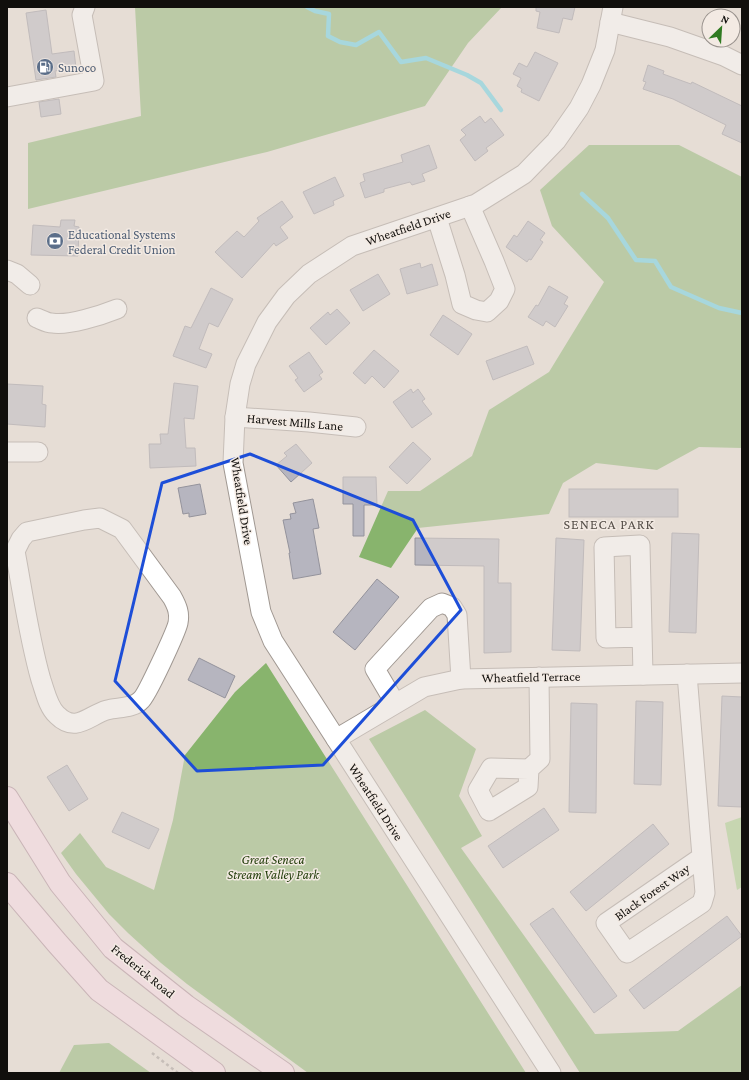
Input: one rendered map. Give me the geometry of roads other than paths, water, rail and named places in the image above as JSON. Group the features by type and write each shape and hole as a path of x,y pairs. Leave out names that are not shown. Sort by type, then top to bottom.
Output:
{"main road":[{"name":"Frederick Road","path":"7,798 60,883 113,948 186,1006 283,1073"},
{"path":"7,884 52,938 99,990 214,1073"}],"street":[{"path":"7,97 94,81 82,15 85,7"},
{"path":"612,15 724,56 742,65"},
{"name":"Wheatfield Drive","path":"551,1073 272,641 260,612 234,463 235,418 240,384 246,364 267,322 286,296 309,274 352,246 476,204 524,174 556,141 579,108 591,85 605,50 612,15"},
{"path":"437,218 455,275 462,304 476,310 487,312 499,301 505,289 470,206"},
{"path":"7,270 17,274 30,285"},
{"path":"37,318 52,323 64,323 100,316 117,309"},
{"name":"Harvest Mills Lane","path":"235,418 309,422 356,427"},
{"path":"7,452 38,452"},
{"path":"100,518 122,529 172,597 178,608 178,625 148,690 141,700 131,706 106,710 81,722 67,722 56,715 46,697 34,653 11,552 27,532 84,520 100,518"},
{"path":"642,637 606,638 604,547 640,545 644,675"},
{"path":"395,703 375,669 431,608 442,603 452,607 457,615 461,679"},
{"name":"Wheatfield Terrace","path":"336,739 424,687 461,679 742,673"},
{"name":"Black Forest Way","path":"687,674 705,893 702,903 627,953 606,923 702,857"},
{"path":"529,769 540,759 538,677"}],"waterway":[{"path":"307,7 315,11 329,14 328,36 340,42 356,45 379,32 401,62 426,58 467,75 481,83 501,110"},
{"path":"582,194 608,218 636,260 655,261 671,287 719,308 742,313"}],"place":[{"name":"Sunoco","path":"45,67"},
{"name":"Educational Systems Federal Credit Union","path":"55,241"}],"district":[{"name":"SENECA PARK","path":"609,524"}],"park label":[{"name":"Great Seneca Stream Valley Park","path":"273,866"}]}
